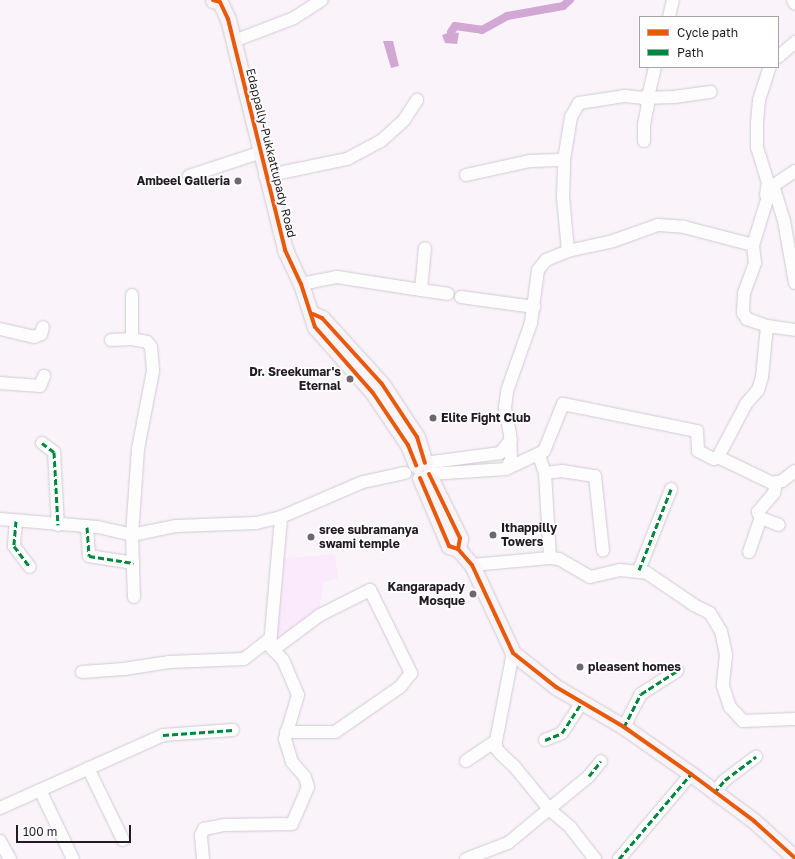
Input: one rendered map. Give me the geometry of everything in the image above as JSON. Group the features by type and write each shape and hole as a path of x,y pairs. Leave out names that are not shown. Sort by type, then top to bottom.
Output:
{"main road":[{"name":"Edappally-Pukkattupady Road","path":"217,1 234,41 259,153 285,250 313,314 322,318 382,384 417,437 418,471 460,538 458,549 472,565 513,653 556,687 624,727 690,774 754,821 795,858"}],"street":[{"path":"234,41 294,18 322,0"},
{"path":"668,16 673,0"},
{"path":"793,0 795,4"},
{"path":"779,56 795,42"},
{"path":"644,98 649,93 655,68"},
{"path":"770,68 759,100 757,123 757,148 768,183 764,206 753,245 755,263 744,293 743,313 747,319 767,326 795,330"},
{"path":"568,251 564,228 564,160 571,117 579,103 625,96 644,98 711,92"},
{"path":"644,98 648,104 644,124 644,141"},
{"path":"265,176 348,159 386,136 404,120 417,100"},
{"path":"189,176 259,153"},
{"path":"466,175 530,161 564,160"},
{"path":"764,206 774,185 795,171"},
{"path":"774,185 784,221 795,283"},
{"path":"506,469 511,460 511,440 505,408 507,391 534,308 538,270 546,260 568,251 613,241 658,225 684,227 753,245"},
{"path":"421,290 425,248"},
{"path":"301,284 336,277 448,294"},
{"path":"132,295 132,339"},
{"path":"461,297 534,308"},
{"path":"713,457 746,404 758,390 762,377 767,326"},
{"path":"0,329 34,337 41,334 43,327"},
{"path":"111,340 132,339 147,342 151,347 153,371 138,449 132,535 134,598"},
{"path":"0,383 40,386 44,376"},
{"path":"418,471 506,469 539,455 544,451 563,404 697,431 698,451 776,483"},
{"path":"0,519 87,527 132,535 176,526 256,523 281,516 363,482 500,453 511,440"},
{"path":"42,444 54,452 58,525"},
{"path":"539,455 545,473 550,558"},
{"path":"545,473 562,470 595,476 603,551"},
{"path":"779,525 761,518 758,512 774,492 776,483 795,471"},
{"path":"639,570 671,489"},
{"path":"203,859 201,835 204,829 208,827 286,825 295,821 306,795 308,782 289,755 286,732 296,709 298,695 283,660 272,644 281,516"},
{"path":"748,552 761,518"},
{"path":"16,521 14,546 30,567"},
{"path":"87,527 89,556 133,564"},
{"path":"472,565 550,558 560,559 590,577 620,570 639,570 647,573 694,605 710,613 721,631 726,655 723,686 730,707 742,721 795,719"},
{"path":"82,672 124,669 168,662 244,659 320,615 370,590 411,673 400,687 335,732 286,732"},
{"path":"513,653 496,741 496,748 550,810 570,827 595,859"},
{"path":"624,727 641,694 677,671"},
{"path":"545,740 562,733 582,702"},
{"path":"0,808 163,735 234,730"},
{"path":"466,760 496,741"},
{"path":"714,793 725,780 756,757"},
{"path":"466,859 508,843 550,810 589,776 600,761"},
{"path":"88,768 123,840"},
{"path":"619,859 690,774"},
{"path":"40,790 72,859"},
{"path":"0,841 7,858"}],"shaded area":[{"path":"451,32 459,33 457,44 445,43 442,35"},
{"path":"383,41 393,41 399,66 391,68"},
{"path":"335,554 338,579 324,582 319,612 272,643 277,559"}],"waterway":[{"path":"451,32 455,26 482,30 507,16 563,6 570,0"}],"marked path":[{"path":"42,443 54,452 58,525"},
{"path":"639,570 671,489"},
{"path":"16,521 14,546 30,567"},
{"path":"87,527 89,556 133,563"},
{"path":"624,727 641,694 677,671"},
{"path":"545,740 562,733 582,702"},
{"path":"163,735 233,730"},
{"path":"714,793 725,780 756,757"},
{"path":"589,776 601,761"},
{"path":"619,859 691,774"}],"cycle path":[{"path":"213,0 220,2 228,19 285,250 301,284 315,327 373,393 408,445 416,465"},
{"path":"313,314 322,318 382,384 417,437 425,463"},
{"path":"429,474 460,538 458,549"},
{"path":"420,478 449,546 458,549 472,565 513,653 556,687 624,727 691,774 754,821 795,858"}],"place":[{"name":"Ambeel Galleria","path":"238,181"},
{"name":"Dr. Sreekumar's Eternal","path":"350,379"},
{"name":"Elite Fight Club","path":"433,418"},
{"name":"Ithappilly Towers","path":"493,535"},
{"name":"sree subramanya swami temple","path":"311,537"},
{"name":"Kangarapady Mosque","path":"473,594"},
{"name":"pleasent homes","path":"580,667"}]}
